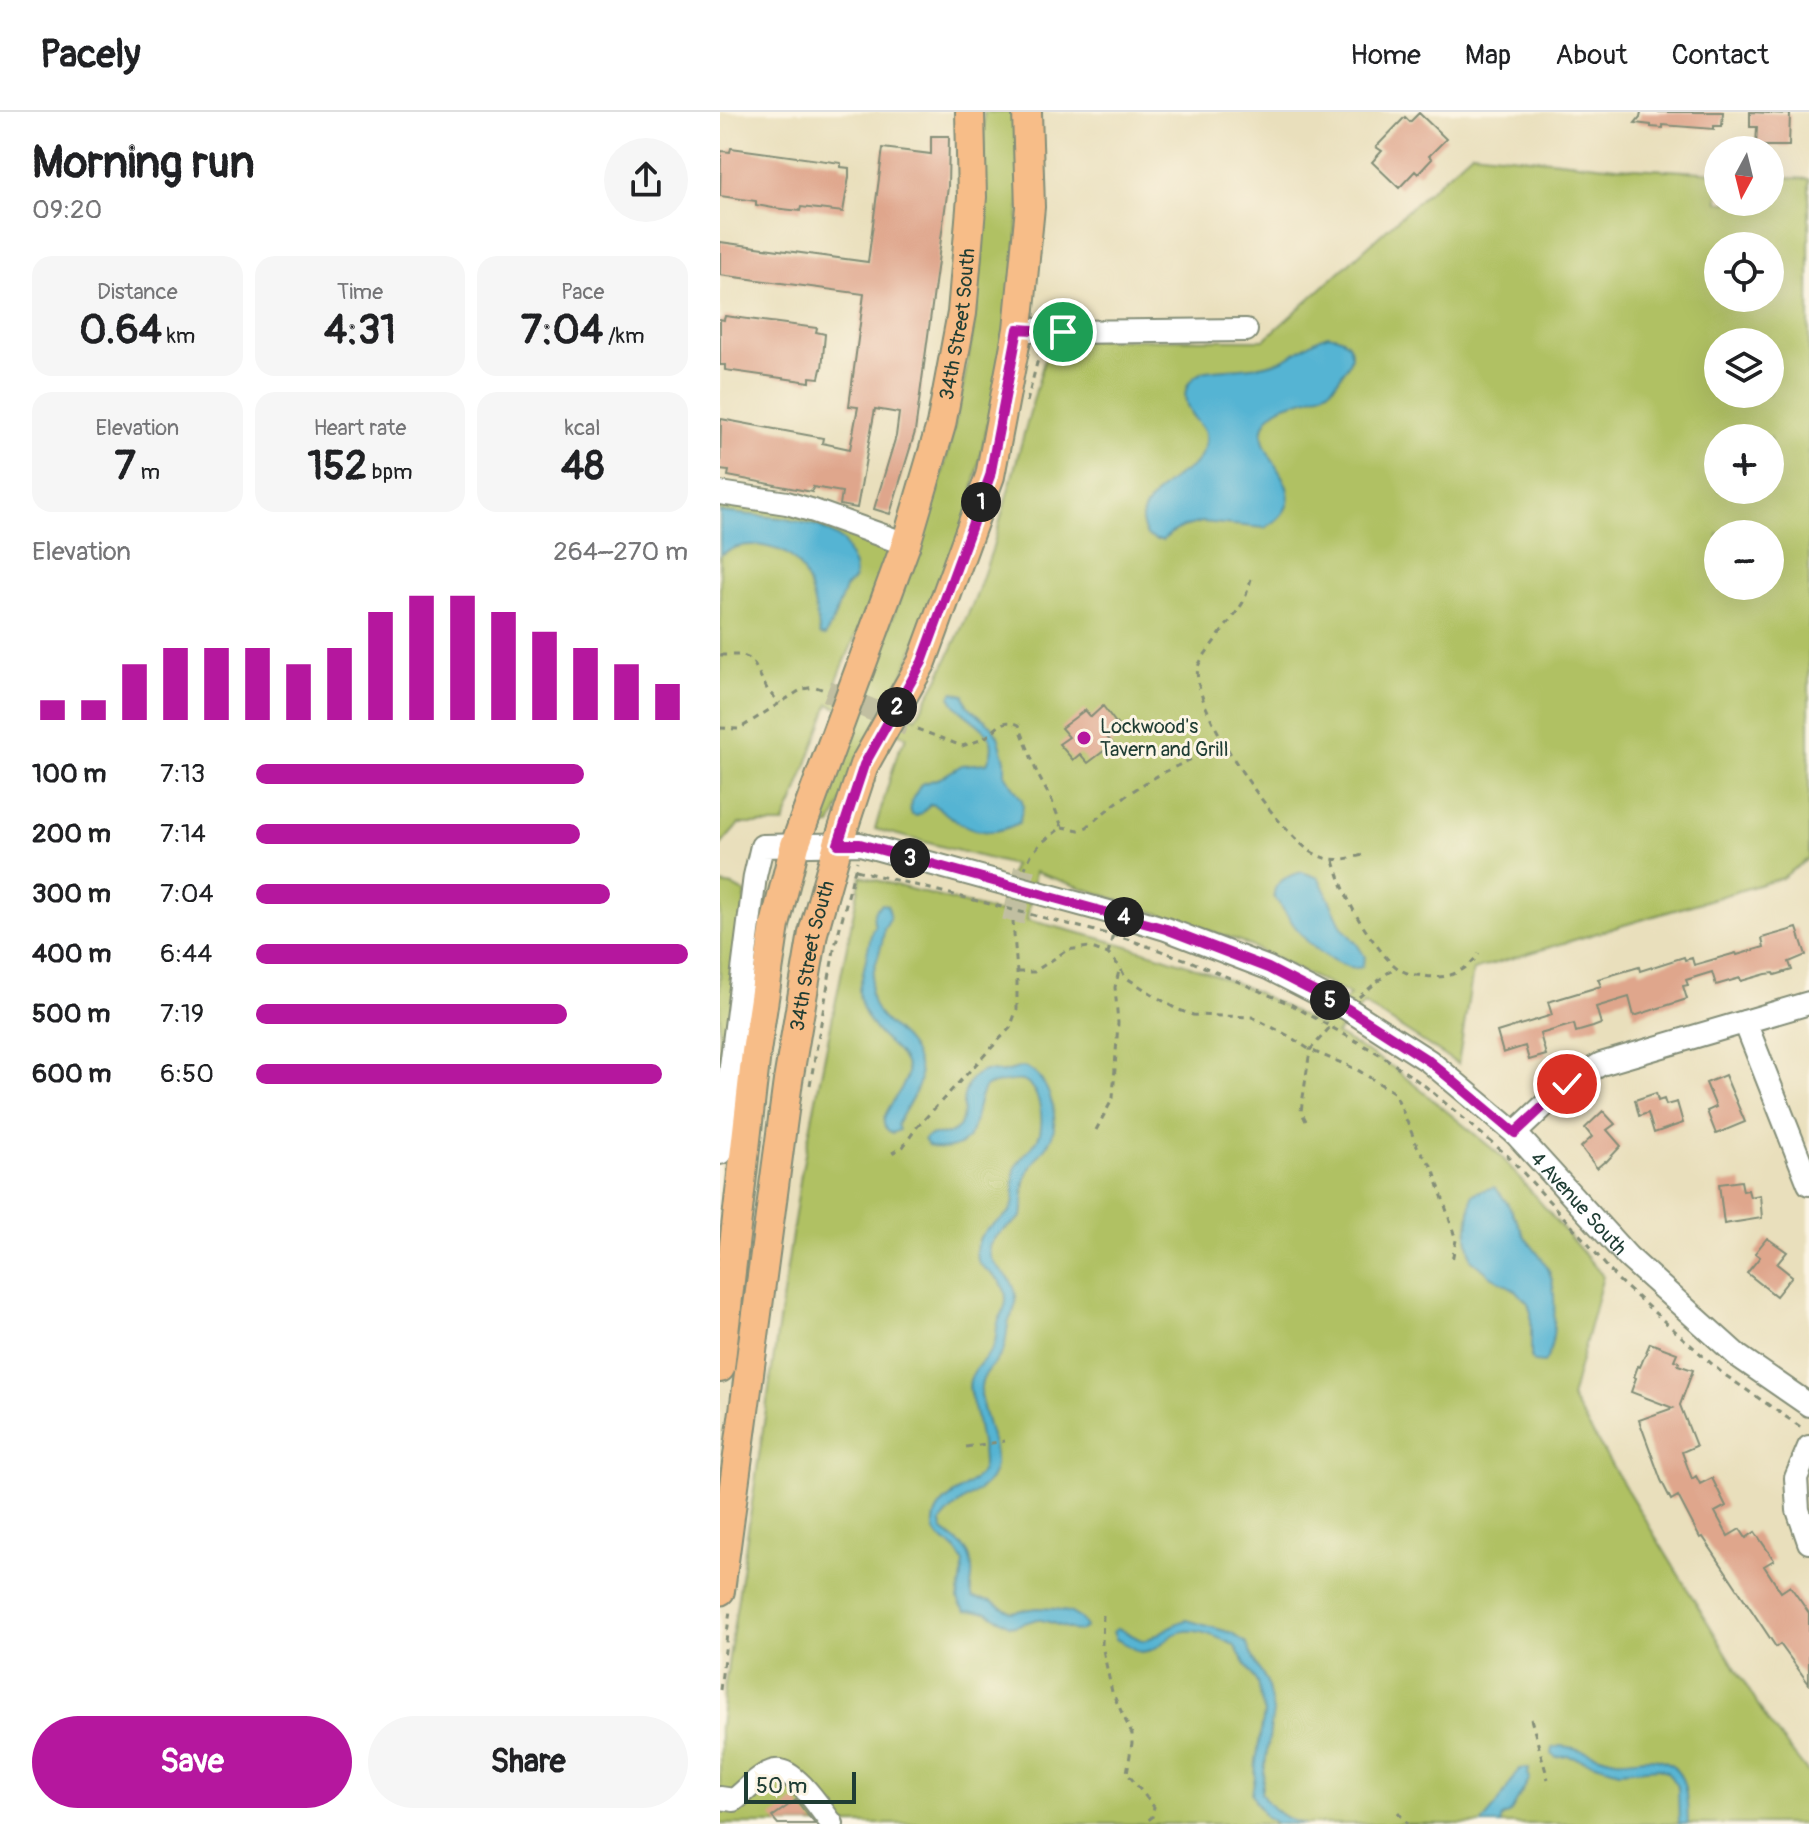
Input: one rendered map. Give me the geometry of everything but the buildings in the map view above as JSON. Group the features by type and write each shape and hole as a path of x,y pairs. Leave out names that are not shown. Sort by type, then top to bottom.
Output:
{"main road":[{"name":"34th Street South","path":"720,1368 756,1052 775,925 795,845 906,544 941,425 962,313 972,197 970,112"},
{"name":"34th Street South","path":"720,1591 788,1081 813,933 864,765 922,662 990,476 1018,329 1030,207 1027,112"}],"street":[{"path":"1018,329 1052,332 1246,330"},
{"path":"720,493 787,503 906,544"},
{"name":"4 Avenue South","path":"720,1153 755,876 762,846 860,844 1116,926 1166,929 1268,968 1348,1009 1429,1061 1515,1133 1628,1257 1738,1356 1809,1405"},
{"path":"1515,1133 1567,1084 1601,1064 1809,1003"},
{"path":"1745,1022 1809,1184"},
{"path":"1809,1447 1796,1478 1798,1510 1809,1542"},
{"path":"720,1798 734,1800 778,1769 787,1772 801,1785 832,1824"}],"path":[{"path":"1251,579 1243,604 1198,666 1199,686 1223,744 1247,780 1290,833 1314,854 1334,861 1363,855"},
{"path":"720,655 741,655 752,660 768,691 780,703"},
{"path":"720,728 739,729 802,689 816,687 827,691"},
{"path":"917,729 962,746 984,738 1001,723 1019,725 1062,827"},
{"path":"1025,868 1040,844 1062,827 1079,830 1087,827 1134,790 1223,744"},
{"path":"1334,861 1343,890 1360,923 1396,966 1406,972 1439,978 1460,971 1479,954"},
{"path":"856,870 1116,926 1127,939 1245,983 1290,1004 1381,1055 1425,1086 1509,1157 1617,1279 1722,1373 1809,1432"},
{"path":"892,1153 903,1147 917,1127 1010,1028 1017,1009 1013,922"},
{"path":"1108,954 1116,926"},
{"path":"1017,972 1034,972 1067,950 1089,947 1108,954 1125,977 1176,1009 1193,1015 1252,1017 1310,1050 1356,1069 1395,1093 1418,1148 1433,1168 1456,1240 1452,1261"},
{"path":"1306,1121 1301,1111 1310,1050 1365,990 1396,966"},
{"path":"1096,1130 1113,1098 1118,1023 1115,987 1120,967"},
{"path":"966,1447 1005,1441"},
{"path":"1103,1615 1102,1645 1112,1692 1132,1734 1127,1773 1154,1807 1152,1817 1144,1824"},
{"path":"1531,1719 1548,1779"},
{"path":"1398,1812 1407,1824"}],"green space":[{"path":"984,112 1013,112 1021,183 1012,314 966,522 890,706 916,718 975,599 992,550 1050,339 1264,340 1472,152 1616,167 1704,172 1704,216 1784,216 1784,178 1809,179 1809,858 1782,878 1473,970 1458,1064 1364,1004 1336,1034 1394,1068 1500,1155 1603,1276 1571,1398 1769,1723 1809,1774 1809,1824 720,1824 720,1728 726,1678 801,1174 861,876 1000,913 1013,865 875,829 898,752 907,737 878,725 831,825 822,823 856,716 829,704 783,824 739,824 720,846 720,489 898,536 836,682 863,694 910,573 942,475 960,401 973,327 983,231","holes":["1035,872 1240,941 1350,995 1321,1026 1212,974 1134,948 1027,920"]},
{"path":"720,884 746,893 720,1109"}],"water":[{"path":"1328,335 1343,339 1349,345 1351,351 1346,368 1333,386 1323,393 1279,408 1266,421 1262,434 1287,487 1288,501 1282,514 1265,528 1202,522 1183,527 1163,540 1147,536 1142,520 1146,507 1173,479 1196,463 1204,446 1204,431 1186,403 1190,381 1206,371 1277,362"},
{"path":"720,512 781,518 819,526 843,541 855,574 853,581 845,588 825,636 820,635 814,602 801,569 787,554 751,545 720,555"},
{"path":"954,692 964,695 967,705 992,726 998,736 1005,760 1005,774 1022,800 1019,823 1001,830 977,830 931,804 917,816 912,815 912,800 921,784 940,778 962,765 987,763 992,751 986,732 955,705 950,696"},
{"path":"1302,872 1319,878 1342,927 1365,957 1362,967 1342,965 1315,948 1274,897 1279,883"},
{"path":"882,904 887,905 890,917 884,928 871,996 880,1015 910,1046 920,1075 916,1091 897,1125 899,1130 893,1133 886,1128 884,1121 906,1078 906,1065 868,1018 861,1005 859,991 875,927 874,914"},
{"path":"1023,1067 1045,1086 1053,1106 1054,1127 1050,1141 1026,1177 1022,1216 995,1237 989,1247 990,1255 1012,1282 1016,1302 1003,1351 984,1377 981,1387 983,1409 995,1456 994,1467 984,1486 941,1522 942,1530 969,1554 973,1598 991,1601 1011,1612 1037,1608 1071,1613 1081,1619 1086,1627 1079,1632 1037,1619 1009,1625 987,1612 966,1611 958,1599 964,1563 934,1527 940,1506 974,1480 983,1464 969,1384 994,1345 1006,1299 1000,1282 978,1262 977,1245 983,1234 1013,1206 1015,1169 1040,1134 1040,1107 1034,1090 1022,1081 986,1086 969,1137 963,1143 941,1149 928,1146 924,1139 949,1134 959,1127 966,1089 975,1076 985,1071 1004,1072"},
{"path":"1494,1187 1544,1261 1552,1280 1553,1331 1544,1363 1534,1362 1531,1357 1531,1313 1528,1303 1517,1291 1491,1276 1471,1259 1467,1236 1472,1195"},
{"path":"1187,1620 1232,1633 1246,1643 1267,1682 1273,1712 1261,1792 1279,1813 1304,1824 1277,1824 1265,1816 1255,1801 1252,1793 1264,1714 1257,1683 1234,1645 1204,1633 1188,1631 1173,1635 1154,1649 1140,1652 1116,1639 1113,1632 1118,1628 1143,1641"},
{"path":"1561,1746 1616,1760 1648,1758 1671,1764 1683,1780 1688,1824 1679,1824 1678,1788 1667,1771 1659,1768 1619,1771 1568,1756 1556,1758 1552,1754 1553,1748"},
{"path":"1529,1769 1530,1778 1510,1813 1502,1817 1500,1824 1481,1824 1517,1772"}],"tunnel":[{"path":"827,691 917,729"},
{"path":"1013,922 1025,868"}],"place":[{"name":"Lockwood's Tavern and Grill","path":"1084,738"}],"route":[{"path":"1063,332 1018,329 990,476 922,662 864,765 838,844 860,844 1120,915 1268,968 1348,1009 1429,1061 1515,1133 1567,1084"}]}
